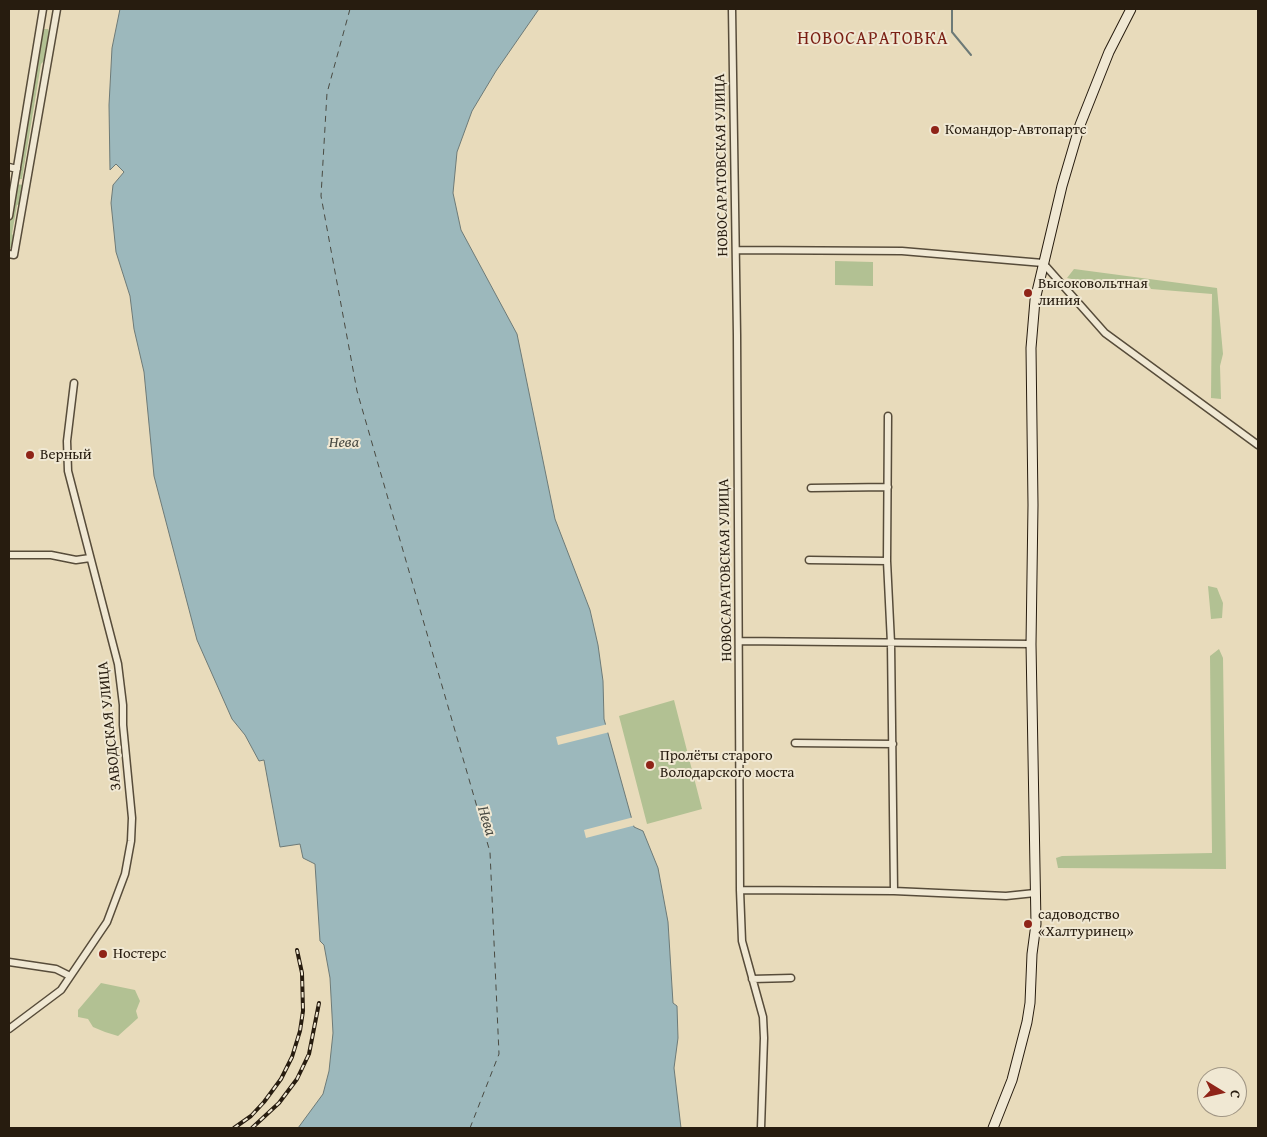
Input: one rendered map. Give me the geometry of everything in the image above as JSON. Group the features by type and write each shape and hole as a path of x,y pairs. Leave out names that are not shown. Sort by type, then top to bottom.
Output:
{"main road":[{"path":"993,1128 1012,1080 1027,1022 1036,924 1031,644 1033,504 1031,348 1035,300 1062,186 1083,116 1109,52 1131,9"}],"street":[{"path":"9,216 43,9"},
{"path":"9,254 14,255 57,9"},
{"name":"НОВОСАРАТОВСКАЯ УЛИЦА","path":"732,9 736,250 740,890 742,941 763,1017 761,1128"},
{"path":"41,20 54,22"},
{"path":"9,167 17,169"},
{"path":"736,250 902,251 1043,263 1105,333 1258,445"},
{"name":"ЗАВОДСКАЯ УЛИЦА","path":"9,1029 60,990 107,922 125,874 132,826 118,664 68,471 67,440 74,383"},
{"path":"888,416 888,561 893,744 894,891"},
{"path":"811,488 888,487"},
{"path":"9,555 51,555 76,560 90,558"},
{"path":"809,560 888,561"},
{"path":"739,641 1031,644"},
{"path":"795,744 893,744"},
{"path":"740,890 894,891 1006,896 1035,894"},
{"path":"9,962 56,969 70,976"},
{"path":"752,979 791,978"}],"green space":[{"path":"48,29 49,33 44,61 41,64 22,179 17,179 42,30"},
{"path":"16,184 23,185 12,234 15,237 13,247 9,248 9,227"},
{"path":"835,261 873,262 873,286 835,285"},
{"path":"1074,269 1217,288 1223,354 1220,366 1221,399 1211,398 1212,294 1151,289 1146,280 1134,286 1094,284 1067,278"},
{"path":"1208,586 1217,588 1223,603 1222,618 1211,619"},
{"path":"1219,649 1223,658 1226,869 1058,868 1056,858 1062,856 1212,853 1210,656"},
{"path":"674,700 702,809 647,824 619,716"},
{"path":"101,983 135,990 140,1001 136,1011 138,1018 118,1036 93,1027 88,1019 78,1017 78,1010"}],"water":[{"name":"Нева","path":"120,9 539,9 496,71 472,111 457,152 453,193 461,230 517,334 555,519 590,610 598,645 603,681 604,719 634,827 643,831 658,868 668,922 673,1003 677,1006 678,1038 674,1068 681,1128 298,1128 323,1094 329,1071 333,1033 330,978 324,945 320,941 315,864 303,858 300,844 280,847 264,760 259,761 245,735 232,719 197,640 154,476 144,372 134,329 130,296 116,252 111,203 113,185 124,172 116,164 110,170 109,105 112,48"}],"pier":[{"path":"608,724 610,732 558,745 556,737"},
{"path":"634,817 636,825 586,838 584,830"}],"waterway":[{"path":"952,9 952,32 971,55"}],"ferry route":[{"path":"350,9 327,93 321,196 357,391 490,852 499,1054 470,1128"}],"railway":[{"path":"234,1128 251,1116 264,1102 281,1079 292,1057 300,1031 303,1011 302,973 297,950"},
{"path":"252,1128 279,1103 297,1079 309,1054 319,1003"}],"place":[{"name":"Командор-Автопартс","path":"935,130"},
{"name":"Высоковольтная линия","path":"1028,293"},
{"name":"Верный","path":"30,455"},
{"name":"Пролёты старого Володарского моста","path":"650,765"},
{"name":"садоводство «Халтуринец»","path":"1028,924"},
{"name":"Ностерс","path":"103,954"}],"district":[{"name":"НОВОСАРАТОВКА","path":"873,39"}]}
